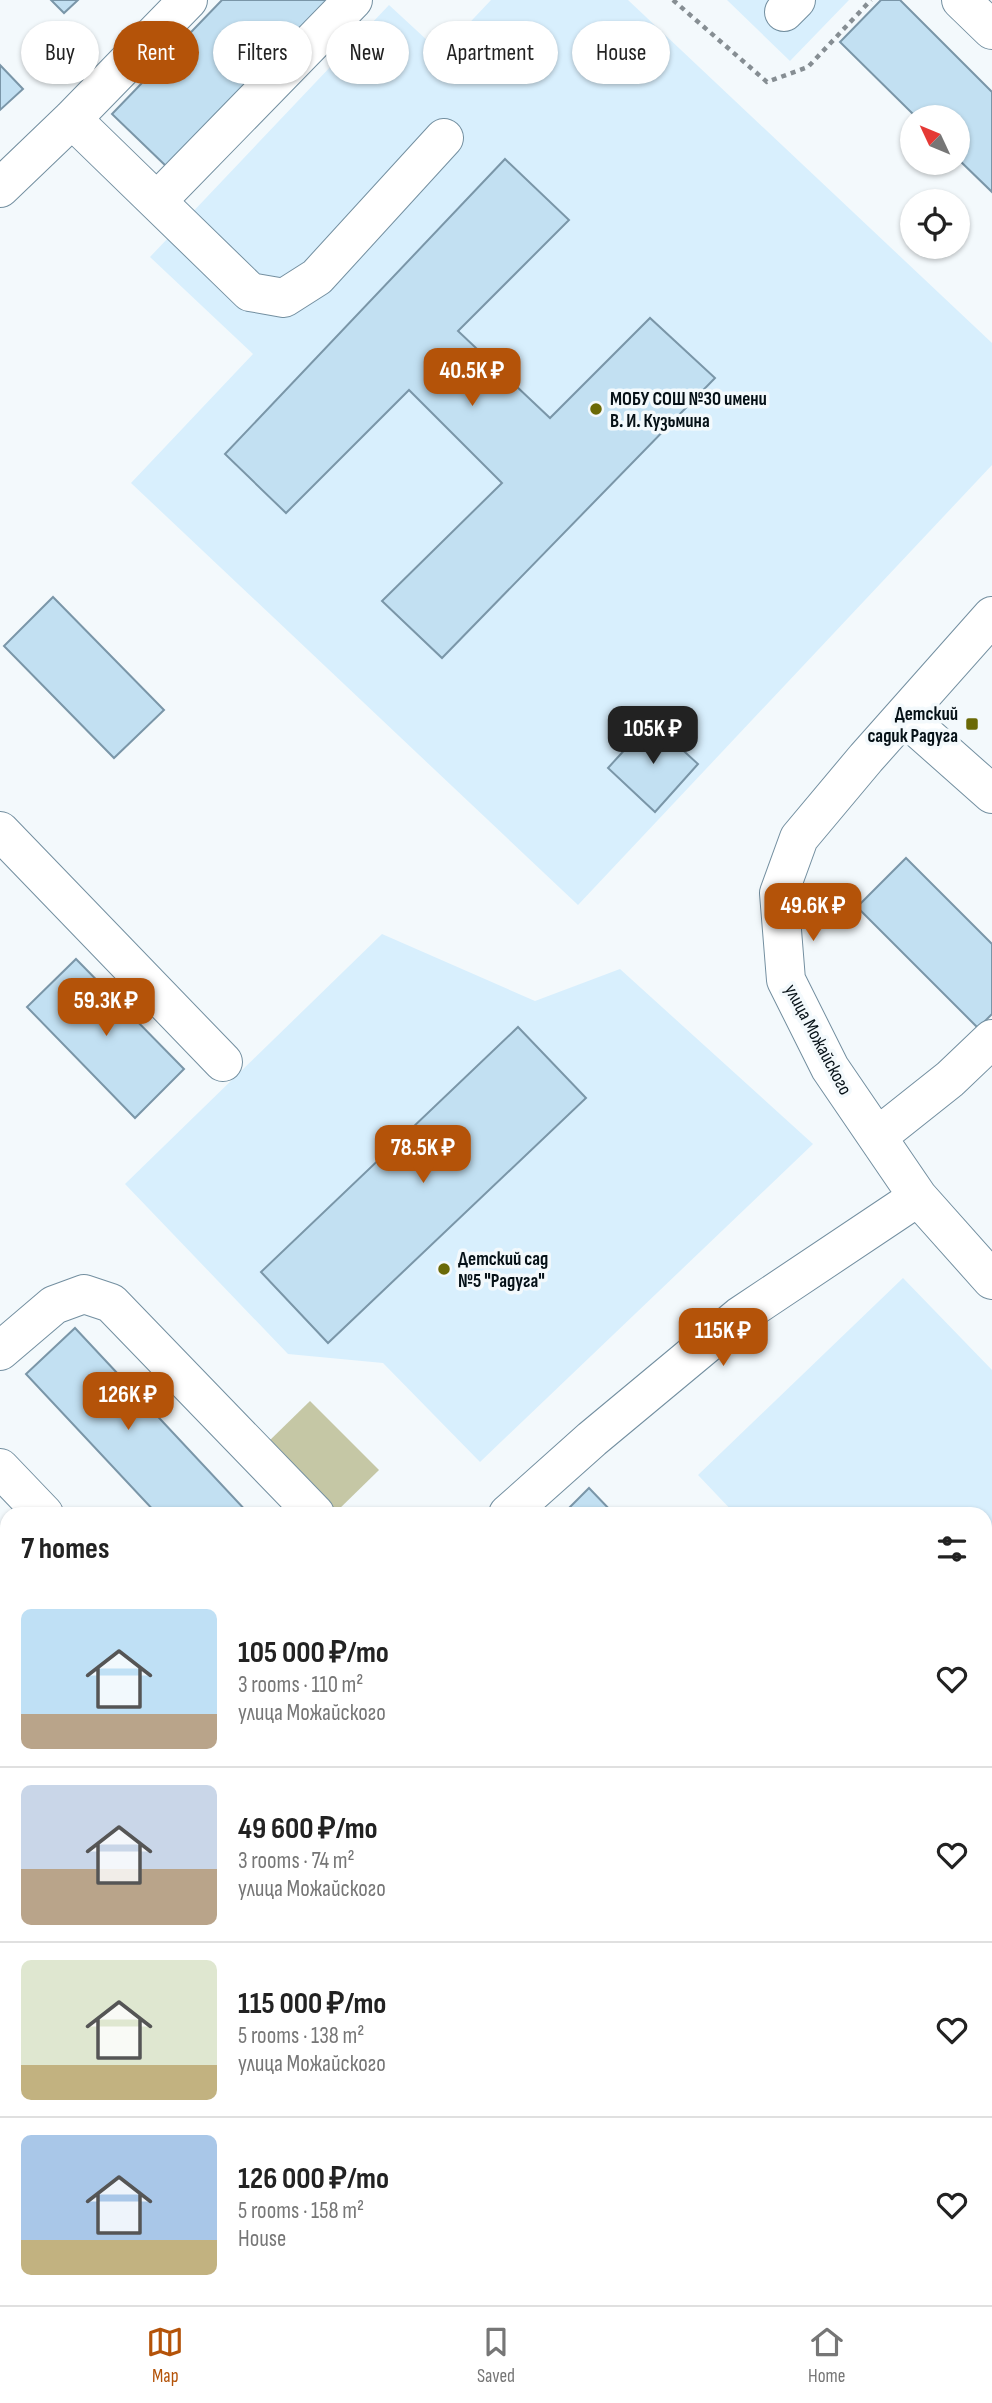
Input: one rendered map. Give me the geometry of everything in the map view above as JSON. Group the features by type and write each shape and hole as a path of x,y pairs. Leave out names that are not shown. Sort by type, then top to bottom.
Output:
{"street":[{"path":"0,188 72,119 188,0"},
{"path":"157,201 353,0"},
{"path":"961,0 992,30"},
{"path":"72,119 250,292 284,298 317,277 444,138"},
{"name":"улица Можайского","path":"992,616 799,838 779,893 786,980 830,1068 918,1197 992,1280"},
{"path":"904,716 992,794"},
{"path":"0,831 223,1062"},
{"path":"877,1137 950,1079 992,1040"},
{"path":"516,1507 592,1439 740,1315 918,1197"},
{"path":"0,1351 54,1304 84,1294 111,1303 308,1507"},
{"path":"0,1468 37,1507"}],"shaded area":[{"name":"МОБУ СОШ №30 имени В. И. Кузьмина","path":"491,0 628,0 650,21 572,21 572,84 670,84 670,40 992,343 992,465 578,905 131,483 253,354 150,257 326,71 326,84 409,84 409,23 423,36 423,84 558,84 558,21 471,21"},
{"path":"727,0 849,0 790,61"},
{"name":"МОБУ СОШ №30 имени В. И. Кузьмина","path":"389,5 406,21 374,21"},
{"name":"Детский сад №5 \"Радуга\"","path":"382,934 535,1001 620,969 813,1144 480,1462 383,1363 288,1354 125,1184"},
{"path":"903,1278 992,1370 992,1507 728,1507 698,1475"}],"green space":[{"path":"310,1401 379,1470 341,1507 329,1507 266,1444"}],"building":[{"path":"51,0 78,0 64,13"},
{"path":"222,0 329,0 309,21 213,21 213,84 248,84 167,167 112,114 141,84 199,84 199,24"},
{"path":"881,0 900,0 992,92 992,192 970,171 970,105 904,105 840,42"},
{"path":"0,65 23,89 0,110"},
{"path":"505,159 569,220 458,331 550,418 650,318 715,378 442,658 382,601 502,483 409,390 286,513 225,454"},
{"path":"53,597 164,710 114,758 4,646"},
{"path":"651,721 698,764 655,812 608,768"},
{"path":"906,858 992,944 992,1014 978,1028 857,907"},
{"path":"76,959 184,1069 135,1118 27,1007"},
{"path":"518,1027 586,1098 328,1343 261,1272"},
{"path":"75,1328 242,1507 150,1507 26,1374"},
{"path":"589,1488 607,1507 570,1507"}],"place":[{"name":"МОБУ СОШ №30 имени В. И. Кузьмина","path":"596,409"},
{"name":"Детский садик Радуга","path":"972,724"},
{"name":"Детский сад №5 \"Радуга\"","path":"444,1269"}]}
